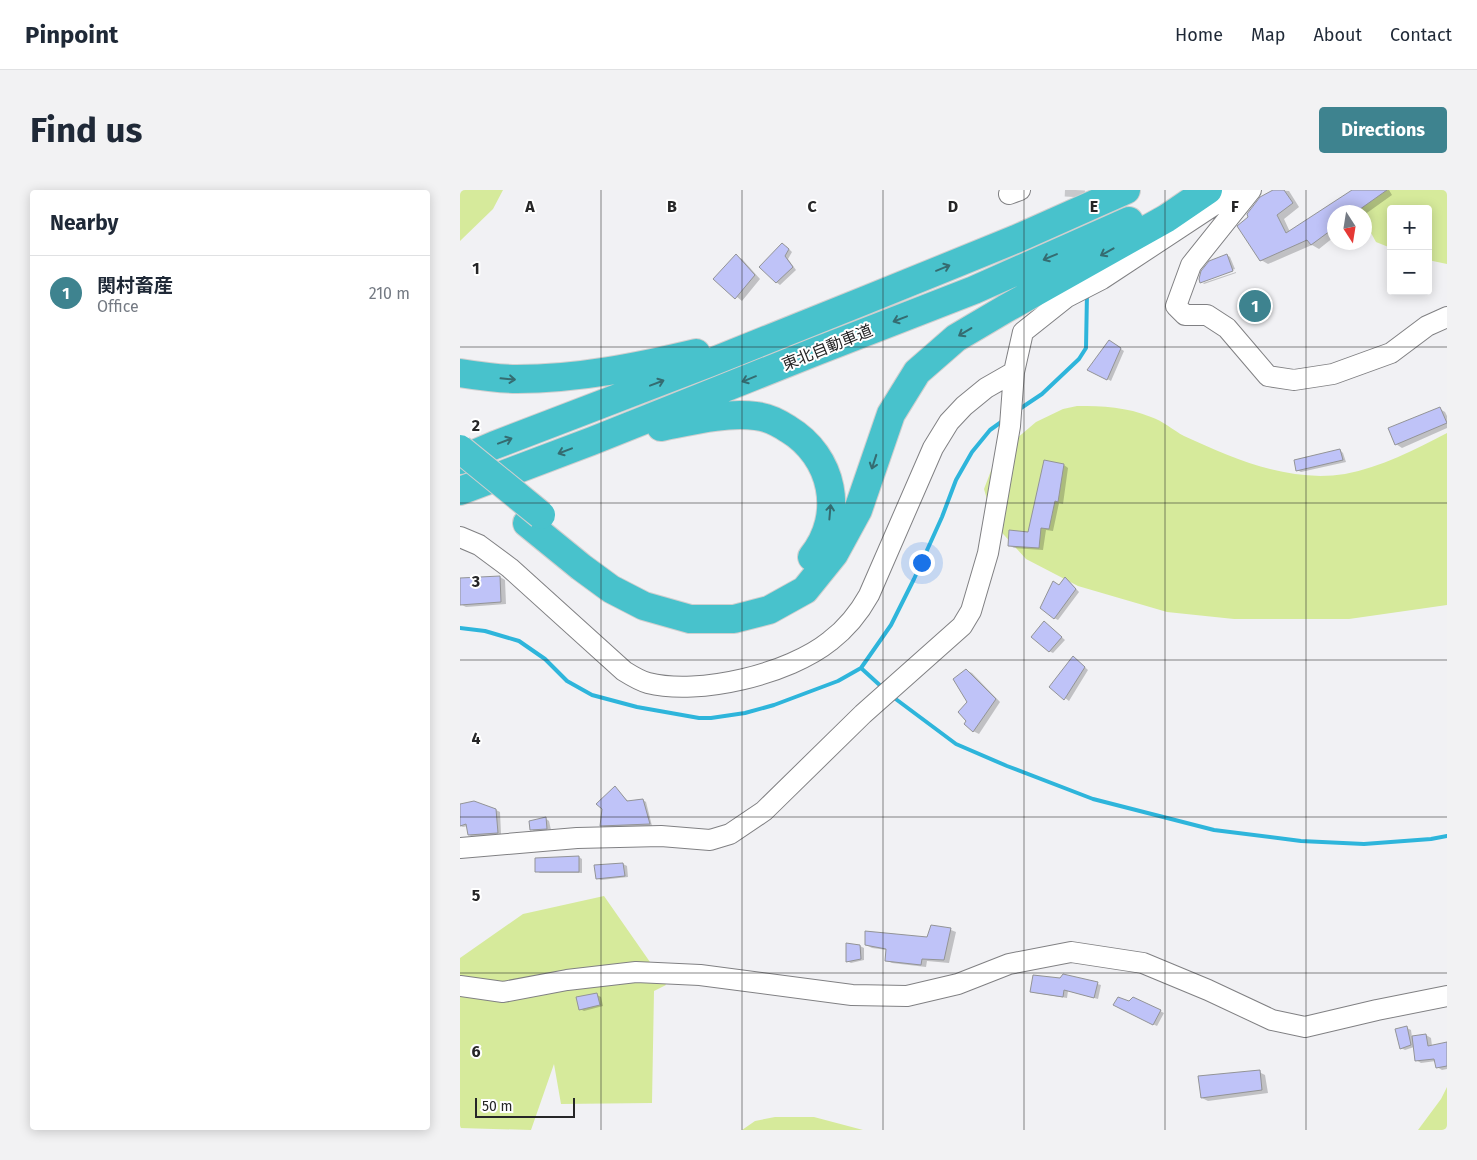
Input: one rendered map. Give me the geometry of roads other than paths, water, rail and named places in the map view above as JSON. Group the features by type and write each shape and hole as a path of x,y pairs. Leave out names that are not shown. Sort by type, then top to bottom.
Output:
{"highway":[{"name":"東北自動車道","path":"460,460 504,441 709,363 866,300 1016,239 1126,190"},
{"name":"東北自動車道","path":"460,491 974,290 1144,214 1188,190"},
{"path":"460,449 534,519 580,567 611,589 644,606 690,619 734,618 768,610 805,590 834,554 858,510 891,414 917,372 956,338 1167,218 1208,190"},
{"path":"460,373 524,379 560,378 632,368 705,351 866,300"},
{"path":"460,468 636,586 683,604 722,606 742,603 776,590 804,568 816,552 826,533 831,515 831,495 825,471 815,452 800,436 779,423 757,416 719,416 592,440"}],"street":[{"path":"460,848 578,838 661,836 710,840 730,834 764,811 863,714 962,626 971,612 988,553 1010,426 1014,372 1023,332 1078,287 1237,190"},
{"path":"1251,190 1191,264 1176,306 1185,316 1206,315 1226,328 1268,376 1294,380 1333,374 1391,353 1428,326 1447,317"},
{"path":"460,537 479,545 510,568 624,671 634,677 647,683 694,687 750,678 813,653 830,642 854,618 869,595 937,441 949,422 964,406 986,388 1014,372"},
{"path":"460,986 503,992 566,980 636,972 700,975 852,995 907,996 958,984 1009,964 1071,952 1143,963 1208,990 1272,1020 1304,1027 1447,996"}],"waterway":[{"path":"1018,410 1042,394 1079,359 1086,348 1087,293"},
{"path":"460,628 485,631 519,641 545,659 567,681 592,695 637,707 699,718 745,713 774,705 838,681 861,668 891,625 942,517 956,480 972,452 990,430 1004,420"},
{"path":"861,668 884,689"},
{"path":"893,697 956,744 1007,766 1093,799 1214,830 1301,841 1364,844 1447,836"}],"tunnel":[{"path":"1072,257 1075,190"}],"place":[{"name":"関村畜産","path":"1255,306"}]}
